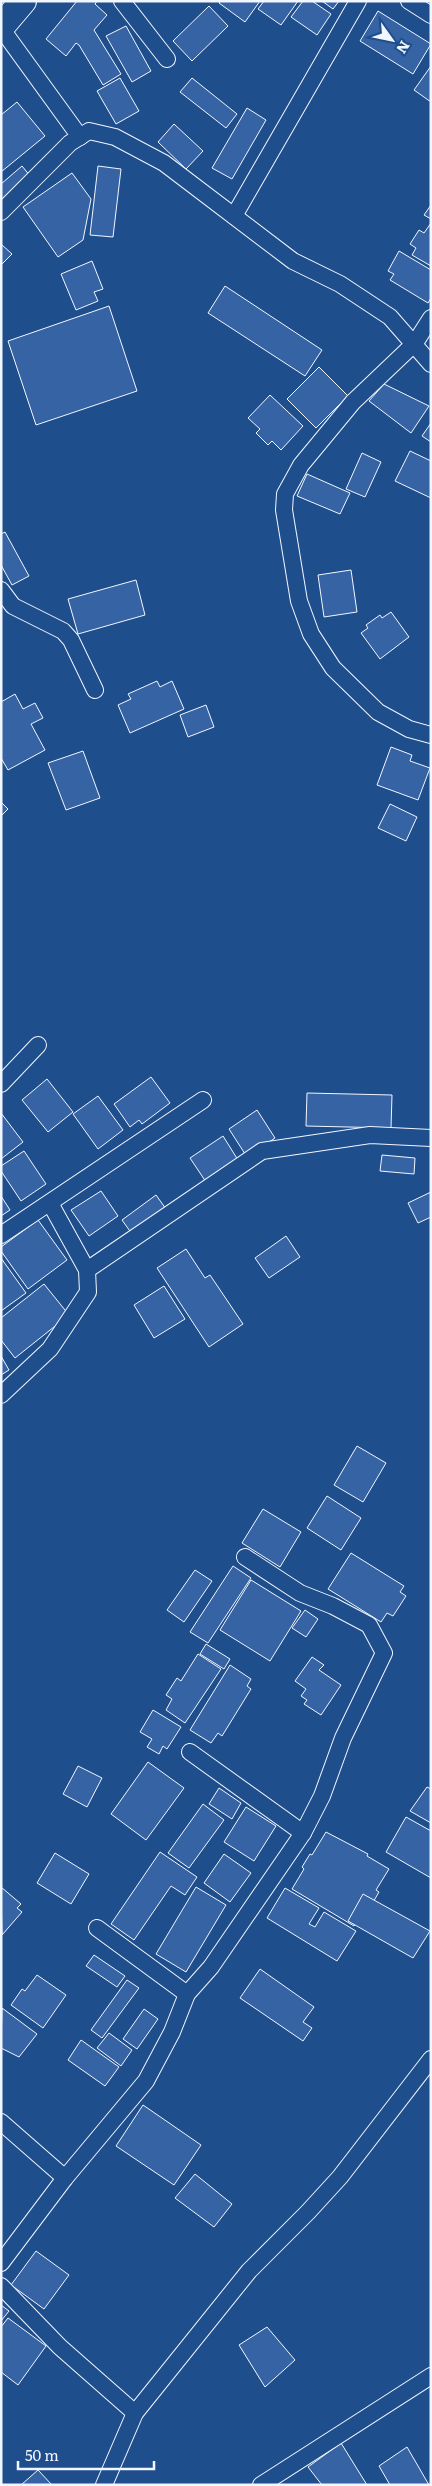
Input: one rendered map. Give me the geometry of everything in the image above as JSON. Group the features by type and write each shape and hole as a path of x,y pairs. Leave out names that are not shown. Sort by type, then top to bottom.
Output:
{"main road":[{"path":"1,27 23,1"}],"street":[{"path":"122,1 167,59"},
{"path":"234,216 358,1"},
{"path":"409,1 431,15"},
{"path":"1,27 80,137"},
{"path":"1,212 70,143 89,131 115,137 164,163 293,262 340,284 390,317 431,364"},
{"path":"428,327 415,344 353,402 301,465 285,494 284,510 299,601 315,641 333,668 378,712 409,729 431,735"},
{"path":"1,590 13,606 63,631 71,640 95,690"},
{"path":"1,1084 38,1046"},
{"path":"1,1235 203,1100"},
{"path":"87,1270 262,1151 370,1135 431,1138"},
{"path":"1,1395 50,1350 88,1292 87,1270 50,1203"},
{"path":"1,2263 65,2178 146,2081 172,2032 187,1994 217,1959 303,1833 322,1796 343,1738 384,1653 369,1625 333,1606 300,1593 245,1558"},
{"path":"190,1752 303,1833"},
{"path":"97,1928 187,1994"},
{"path":"104,2485 134,2413 249,2271 340,2178 431,2059"},
{"path":"1,2122 65,2178"},
{"path":"1,2286 60,2347 134,2413"},
{"path":"261,2485 431,2376"}],"building":[{"path":"77,1 97,1 95,4 107,15 94,30 121,74 103,85 79,45 76,43 66,56 46,39"},
{"path":"220,1 260,1 245,22 219,3"},
{"path":"264,1 298,1 281,25 258,9"},
{"path":"303,1 312,1 331,14 317,35 291,17"},
{"path":"322,1 339,1 333,9"},
{"path":"209,6 228,26 192,61 173,41"},
{"path":"378,11 431,44 413,74 360,41"},
{"path":"126,26 151,71 132,82 106,36"},
{"path":"431,66 431,102 414,90"},
{"path":"120,78 139,111 116,124 97,91"},
{"path":"192,78 237,114 226,128 180,92"},
{"path":"17,102 45,136 1,172 1,115"},
{"path":"247,108 266,120 232,179 212,168"},
{"path":"174,124 203,151 186,169 158,142"},
{"path":"22,166 31,177 1,201 1,184"},
{"path":"98,166 121,169 113,237 90,235"},
{"path":"72,173 91,199 83,240 58,257 23,207"},
{"path":"431,205 431,219 424,215"},
{"path":"431,223 431,266 412,255 416,248 410,244 419,230 424,233"},
{"path":"1,244 12,254 1,265"},
{"path":"399,251 431,270 431,298 428,303 390,280 394,274 388,271"},
{"path":"92,261 103,289 94,292 98,301 76,310 61,274"},
{"path":"225,286 322,350 305,376 208,313"},
{"path":"109,306 137,391 36,425 8,341"},
{"path":"319,367 348,396 316,428 287,399"},
{"path":"384,384 429,406 411,433 369,401"},
{"path":"270,395 303,426 281,450 272,441 268,445 256,433 260,429 248,418"},
{"path":"431,423 431,442 422,436"},
{"path":"410,451 431,461 431,498 395,481"},
{"path":"362,453 381,462 365,497 346,489"},
{"path":"307,474 350,493 340,514 297,496"},
{"path":"5,532 29,576 12,585 1,565 1,534"},
{"path":"351,570 357,612 324,617 318,575"},
{"path":"136,580 145,615 78,634 68,599"},
{"path":"391,612 409,637 380,659 361,633 368,628 366,625 380,615 382,618"},
{"path":"157,681 160,687 172,681 184,709 130,733 118,705 131,699 128,694"},
{"path":"15,694 23,709 35,703 43,718 31,724 45,750 8,770 1,758 1,702"},
{"path":"206,705 214,727 188,737 180,715"},
{"path":"391,747 412,755 410,761 430,768 418,800 377,785"},
{"path":"83,751 100,798 66,810 48,763"},
{"path":"1,802 8,809 1,816"},
{"path":"390,804 417,817 406,841 378,828"},
{"path":"151,1077 170,1103 142,1124 139,1120 130,1127 114,1104"},
{"path":"47,1079 73,1112 48,1132 22,1100"},
{"path":"307,1093 392,1095 391,1128 306,1126"},
{"path":"98,1096 123,1130 98,1149 73,1114"},
{"path":"257,1110 275,1138 247,1157 229,1129"},
{"path":"1,1113 23,1142 1,1159"},
{"path":"223,1136 238,1160 206,1182 190,1158"},
{"path":"24,1151 46,1184 21,1201 1,1171 1,1166"},
{"path":"382,1155 415,1158 414,1174 380,1171"},
{"path":"101,1191 118,1216 89,1236 71,1210"},
{"path":"431,1192 431,1217 418,1223 408,1203"},
{"path":"156,1195 166,1209 132,1234 122,1220"},
{"path":"1,1196 10,1210 1,1216"},
{"path":"38,1220 67,1260 28,1289 1,1251 1,1247"},
{"path":"286,1236 300,1257 269,1278 255,1258"},
{"path":"186,1249 205,1278 210,1275 243,1324 209,1347 157,1268"},
{"path":"1,1258 26,1293 1,1311"},
{"path":"44,1284 69,1315 15,1358 1,1340 1,1318"},
{"path":"164,1286 185,1319 154,1338 134,1305"},
{"path":"1,1356 9,1370 1,1375"},
{"path":"357,1446 386,1463 363,1502 334,1485"},
{"path":"327,1496 361,1518 341,1550 307,1528"},
{"path":"263,1509 301,1532 280,1567 242,1543"},
{"path":"351,1553 404,1586 400,1592 406,1596 393,1616 387,1613 381,1622 328,1589"},
{"path":"233,1566 251,1578 208,1643 190,1632"},
{"path":"195,1570 212,1581 184,1622 167,1610"},
{"path":"251,1580 301,1611 270,1661 220,1630"},
{"path":"305,1610 318,1619 306,1637 292,1628"},
{"path":"206,1644 230,1659 224,1669 200,1654"},
{"path":"198,1654 221,1669 185,1723 166,1710 172,1699 166,1695 177,1678 181,1681"},
{"path":"312,1657 324,1665 319,1670 341,1685 321,1715 304,1704 307,1700 301,1696 306,1689 295,1681"},
{"path":"230,1665 251,1679 247,1686 251,1689 222,1736 218,1733 211,1743 190,1730"},
{"path":"153,1710 181,1727 167,1749 163,1746 159,1754 147,1747 152,1739 140,1732"},
{"path":"148,1762 184,1788 146,1840 111,1814"},
{"path":"78,1766 102,1778 87,1807 63,1794"},
{"path":"427,1787 431,1789 431,1823 410,1811"},
{"path":"219,1788 241,1803 232,1819 209,1804"},
{"path":"203,1804 224,1820 189,1868 168,1853"},
{"path":"246,1807 276,1826 254,1861 224,1842"},
{"path":"406,1817 431,1831 431,1878 386,1852"},
{"path":"326,1832 368,1854 367,1856 389,1869 376,1890 379,1892 372,1904 369,1902 354,1926 292,1889 304,1869 302,1867"},
{"path":"160,1852 197,1877 185,1895 171,1886 134,1940 111,1924"},
{"path":"55,1853 89,1874 71,1904 37,1883"},
{"path":"224,1854 251,1873 230,1902 204,1883"},
{"path":"1,1887 21,1904 17,1908 22,1912 2,1935"},
{"path":"196,1887 226,1905 186,1972 156,1954"},
{"path":"285,1888 319,1908 309,1924 315,1927 324,1912 356,1931 337,1961 267,1918"},
{"path":"363,1894 430,1931 413,1958 348,1921"},
{"path":"94,1955 125,1976 117,1987 86,1966"},
{"path":"260,1969 314,2007 303,2022 312,2028 303,2041 240,1998"},
{"path":"37,1975 66,1995 43,2028 11,2005 22,1989 25,1991"},
{"path":"127,1980 139,1988 102,2038 91,2030"},
{"path":"2,2008 37,2034 19,2057 1,2048"},
{"path":"144,2009 158,2019 137,2049 123,2039"},
{"path":"109,2033 132,2050 121,2066 97,2048"},
{"path":"81,2040 119,2067 105,2086 68,2060"},
{"path":"143,2105 201,2145 174,2185 116,2146"},
{"path":"195,2174 232,2204 214,2227 175,2198"},
{"path":"36,2251 69,2275 44,2309 11,2285"},
{"path":"1,2305 9,2311 1,2321"},
{"path":"8,2318 46,2346 18,2385 1,2372 1,2327"},
{"path":"267,2327 295,2360 265,2387 239,2345"},
{"path":"341,2443 367,2485 322,2485 308,2467"},
{"path":"407,2447 429,2485 390,2485 379,2466"},
{"path":"38,2470 52,2485 21,2485"}]}
